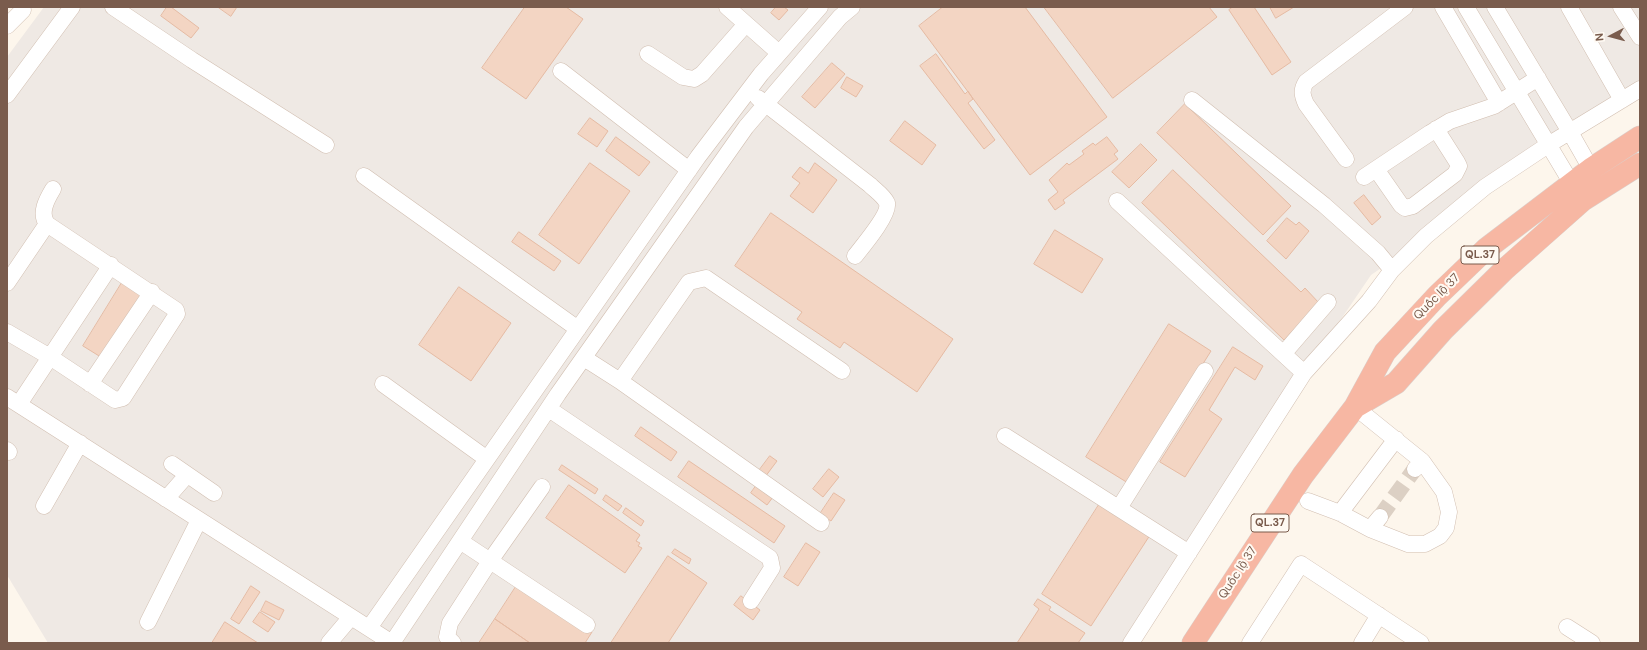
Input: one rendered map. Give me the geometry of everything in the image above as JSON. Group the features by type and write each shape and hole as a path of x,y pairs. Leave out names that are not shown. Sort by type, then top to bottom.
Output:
{"highway":[{"name":"Quốc lộ 37","path":"1355,407 1396,383 1444,330 1504,270 1577,192 1591,169 1640,137"},
{"name":"Quốc lộ 37","path":"1193,643 1303,475 1355,407 1384,352 1437,296 1486,249 1577,192 1603,187 1640,164"},
{"path":"1591,169 1603,187"}],"street":[{"path":"7,95 72,7"},
{"path":"113,7 192,60 326,145"},
{"path":"727,7 779,53"},
{"path":"369,628 689,170 748,90 820,7"},
{"path":"111,265 50,357 13,400 351,616 388,642 460,541 549,408 746,127 840,17 852,7"},
{"path":"1346,158 1306,104 1302,94 1302,87 1306,82 1405,7"},
{"path":"1443,7 1499,103"},
{"path":"1466,7 1518,91 1548,145 1577,192"},
{"path":"1495,7 1591,169"},
{"path":"1569,7 1622,100"},
{"path":"1621,7 1640,38"},
{"path":"7,26 23,10"},
{"path":"648,54 683,77 694,79 702,74 746,24"},
{"path":"561,71 689,170"},
{"path":"1436,129 1457,162 1459,166 1458,170 1455,174 1413,206 1405,208 1401,206 1370,173 1436,129 1450,121 1490,108 1538,78"},
{"path":"1131,643 1304,373 1359,312 1392,270 1426,236 1485,186 1548,145 1640,89"},
{"path":"748,90 870,185 887,203 887,209 883,217 855,256"},
{"path":"1192,100 1324,205 1378,253 1392,270"},
{"path":"364,176 578,329"},
{"path":"7,332 50,357 116,400 123,398 177,314 176,310 152,292 44,221 44,208 53,189"},
{"path":"1117,201 1304,373"},
{"path":"7,283 47,224"},
{"path":"620,381 689,282 706,278 842,371"},
{"path":"90,384 152,292"},
{"path":"1284,353 1328,302"},
{"path":"584,358 620,381 821,523"},
{"path":"1119,508 1205,372"},
{"path":"383,384 487,459"},
{"path":"1308,501 1340,513 1370,529 1408,544 1425,544 1440,536 1446,528 1449,512 1444,492 1418,466 1396,439 1355,407"},
{"path":"549,408 770,558 772,568 752,601"},
{"path":"1005,436 1189,553"},
{"path":"1340,513 1396,439"},
{"path":"44,506 80,443"},
{"path":"172,464 214,493"},
{"path":"166,499 187,475"},
{"path":"453,643 447,637 450,623 490,561 542,487"},
{"path":"1370,529 1380,517"},
{"path":"148,622 199,520"},
{"path":"460,541 587,625"},
{"path":"1250,643 1301,564 1421,643"},
{"path":"329,643 351,616"},
{"path":"1362,643 1379,616"},
{"path":"1567,627 1592,643"}],"shaded area":[{"path":"44,7 1640,7 1640,91 1371,275 1183,552 1129,643 48,643 7,575 7,57"}],"building":[{"path":"167,7 171,7 199,28 191,38 161,16"},
{"path":"218,7 237,7 231,16"},
{"path":"525,7 566,7 583,19 526,99 482,68"},
{"path":"776,7 784,7 788,10 779,20 771,13"},
{"path":"943,7 1025,7 1107,117 1030,175 919,26"},
{"path":"1044,7 1209,7 1217,17 1113,98"},
{"path":"1233,7 1254,7 1291,62 1272,75 1229,10"},
{"path":"1270,7 1294,7 1276,18"},
{"path":"936,54 965,94 968,91 973,99 968,103 995,140 984,149 920,66"},
{"path":"832,63 845,74 815,108 802,97"},
{"path":"847,77 863,86 856,97 841,88"},
{"path":"1185,104 1291,206 1263,235 1157,133"},
{"path":"590,118 608,131 597,147 578,134"},
{"path":"905,121 936,145 922,165 890,141"},
{"path":"616,137 650,162 639,176 606,151"},
{"path":"1107,137 1118,151 1114,154 1118,159 1063,200 1065,203 1055,210 1048,200 1058,192 1049,180 1067,163 1069,165 1084,154 1082,151 1093,143 1095,145"},
{"path":"1141,144 1157,160 1129,188 1112,172"},
{"path":"590,163 630,191 579,264 539,235"},
{"path":"815,163 837,180 813,213 790,196 800,183 792,177 800,167 808,173"},
{"path":"1173,170 1301,292 1305,288 1319,303 1284,340 1142,203"},
{"path":"1364,195 1381,217 1372,225 1354,203"},
{"path":"771,213 953,339 917,392 844,342 840,348 797,319 802,312 735,266"},
{"path":"1287,218 1296,225 1299,222 1309,231 1286,259 1267,241"},
{"path":"1055,230 1103,259 1082,293 1034,264"},
{"path":"519,232 561,261 554,271 512,242"},
{"path":"123,281 145,295 104,359 83,346"},
{"path":"459,287 511,323 471,381 419,345"},
{"path":"1169,324 1211,351 1128,483 1086,457"},
{"path":"1233,347 1263,366 1255,380 1235,367 1209,410 1222,419 1185,477 1160,462"},
{"path":"641,427 677,452 671,461 635,436"},
{"path":"770,456 777,461 765,477 758,472"},
{"path":"689,461 785,526 774,543 678,477"},
{"path":"562,465 598,489 595,494 559,470"},
{"path":"829,469 839,477 823,497 813,489"},
{"path":"569,485 640,535 636,541 640,543 638,546 642,548 625,573 546,518"},
{"path":"756,486 773,497 767,505 751,493"},
{"path":"834,493 845,500 831,521 820,514"},
{"path":"606,495 622,506 618,511 603,500"},
{"path":"1102,500 1152,532 1091,626 1042,594"},
{"path":"626,508 644,521 641,526 623,513"},
{"path":"806,543 820,552 798,586 784,577"},
{"path":"675,549 691,559 689,564 672,553"},
{"path":"668,556 707,583 668,643 611,643"},
{"path":"519,582 592,632 585,643 530,643 495,619"},
{"path":"251,586 260,592 239,624 231,619"},
{"path":"741,596 760,610 753,620 734,605"},
{"path":"1038,599 1051,607 1049,610 1085,633 1078,643 1017,643 1039,609 1034,605"},
{"path":"266,601 284,610 279,620 261,611"},
{"path":"260,612 275,622 268,632 253,622"},
{"path":"495,619 530,643 479,643"},
{"path":"225,622 258,643 212,643"}],"tunnel":[{"path":"1380,517 1414,470"}]}
